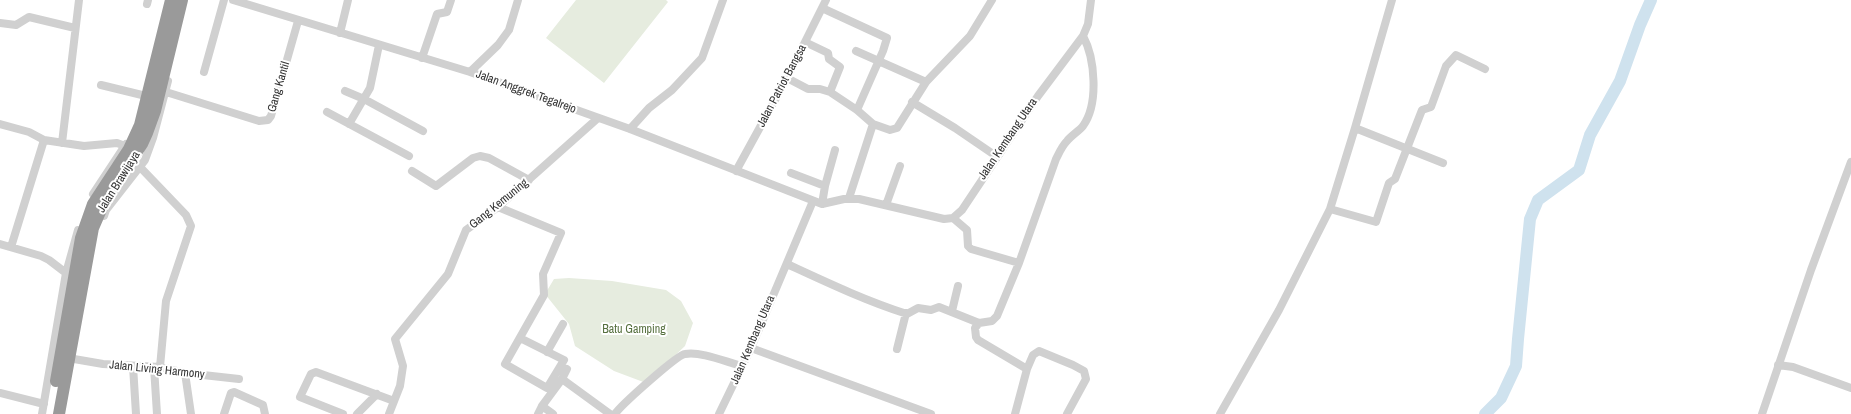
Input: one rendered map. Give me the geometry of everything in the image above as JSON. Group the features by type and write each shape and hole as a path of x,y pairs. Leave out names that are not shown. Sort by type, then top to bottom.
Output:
{"highway":[{"name":"Jalan Brawijaya","path":"47,409 85,223 93,204 129,149 140,125 170,0"},
{"name":"Jalan Brawijaya","path":"59,414 93,228 106,198 142,144 147,133 155,111 182,0"}],"street":[{"path":"62,143 79,0"},
{"path":"42,414 47,409 66,273 76,236 90,200 125,146 134,124 165,0"},
{"path":"64,414 95,239 106,210 140,167 153,138 166,92 186,0"},
{"path":"204,72 224,0"},
{"name":"Jalan Anggrek Tegalrejo","path":"233,0 470,72 630,129 813,201"},
{"path":"340,33 348,0"},
{"path":"422,58 437,14 447,12 451,0"},
{"path":"470,72 498,45 509,30 518,0"},
{"path":"630,129 649,108 672,90 702,58 723,0"},
{"name":"Jalan Patriot Bangsa","path":"736,171 787,78 826,0"},
{"path":"787,78 808,89 820,89 830,92 857,110 873,124 890,130 895,130 901,123 912,102 926,82 970,36 992,0"},
{"name":"Jalan Kembang Utara","path":"953,218 962,210 996,156 1053,75 1083,36 1088,24 1091,0"},
{"path":"1220,414 1279,310 1330,209 1392,0"},
{"path":"822,8 886,37 887,42 857,110"},
{"path":"0,23 16,25 29,17 75,28"},
{"name":"Gang Kantil","path":"166,92 259,120 268,120 271,116 298,21"},
{"path":"787,264 849,292 906,313 911,313 918,308 931,310 937,307 952,311 979,323 992,321 997,316 1019,263 1056,159 1064,144 1084,123 1092,98 1093,78 1087,45 1083,36"},
{"path":"805,42 828,53 829,59 840,67 830,92"},
{"path":"349,124 372,82 379,45"},
{"path":"856,51 926,82"},
{"path":"1330,209 1376,222 1389,183 1394,179 1422,110 1431,107 1446,66 1455,56 1460,56 1484,68"},
{"path":"101,85 142,96"},
{"path":"345,91 364,99 423,131"},
{"path":"912,102 996,156"},
{"path":"327,112 409,156"},
{"name":"Gang Kemuning","path":"389,414 400,386 403,366 395,339 448,274 466,231 498,207 598,118"},
{"path":"0,124 29,132 44,140 84,146 117,143 125,146"},
{"path":"850,198 873,124"},
{"path":"1355,128 1443,163"},
{"path":"11,248 44,140"},
{"path":"822,204 825,186 835,150"},
{"path":"412,171 436,186 473,158 485,157 529,180"},
{"path":"1762,414 1778,365 1851,162"},
{"path":"886,205 900,166"},
{"path":"140,167 186,215 191,226 166,301 157,367 157,414"},
{"path":"791,173 825,186"},
{"path":"813,201 822,204 850,198 944,218 953,218 967,230 968,246 971,249 1019,263"},
{"name":"Jalan Kembang Utara","path":"719,414 751,348 813,201"},
{"path":"498,207 561,233 543,274 544,295 505,364 547,388 564,360 520,338"},
{"path":"0,244 41,256 66,273"},
{"path":"952,311 958,286"},
{"path":"897,349 906,313"},
{"path":"979,323 975,328 976,337 978,340 1027,369"},
{"path":"547,352 563,324"},
{"path":"751,348 931,414"},
{"path":"1015,414 1027,369 1033,355 1039,351 1084,371 1086,378 1067,414"},
{"path":"615,414 625,403 682,355 696,354 742,366"},
{"name":"Jalan Living Harmony","path":"74,359 103,364 157,367 185,373 239,379"},
{"path":"1778,365 1793,367 1851,388"},
{"path":"134,366 136,414"},
{"path":"553,414 540,410 562,379 567,369"},
{"path":"343,414 300,397 311,374 316,372 394,401"},
{"path":"185,373 191,414"},
{"path":"562,379 610,414"},
{"path":"224,414 230,394 234,392 263,405 265,414"},
{"path":"0,393 47,409"},
{"path":"357,414 377,394"}],"green space":[{"path":"576,0 666,0 668,2 604,83 546,38"},
{"name":"Batu Gamping","path":"569,278 612,281 666,290 681,301 693,323 685,346 646,383 614,371 575,346 569,324 545,294 554,279"}],"waterway":[{"path":"1485,414 1501,398 1516,366 1530,219 1538,200 1579,170 1590,135 1620,81 1640,25 1651,0"}]}
